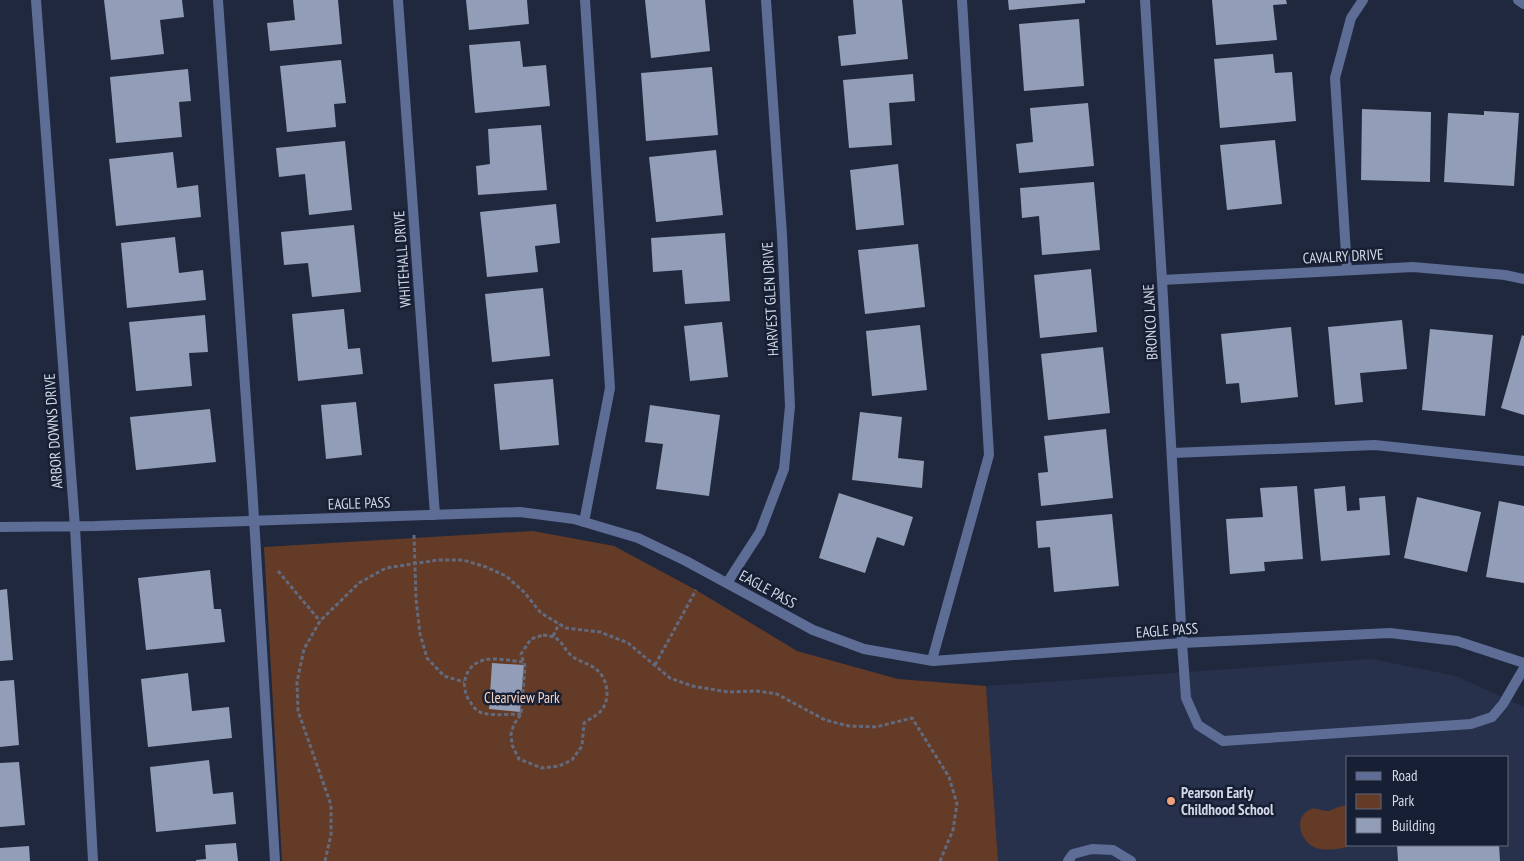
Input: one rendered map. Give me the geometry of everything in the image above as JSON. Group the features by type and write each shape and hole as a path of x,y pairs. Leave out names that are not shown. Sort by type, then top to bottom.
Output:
{"street":[{"name":"ARBOR DOWNS DRIVE","path":"36,0 75,527 93,861"},
{"path":"218,0 254,521 274,861"},
{"name":"WHITEHALL DRIVE","path":"398,0 435,515"},
{"path":"584,522 610,388 585,0"},
{"name":"HARVEST GLEN DRIVE","path":"727,583 760,532 784,469 790,406 782,235 766,0"},
{"path":"932,660 989,455 962,0"},
{"name":"BRONCO LANE","path":"1145,0 1182,644 1186,698 1198,725 1223,741 1471,724 1492,717 1524,668"},
{"path":"1347,270 1335,78 1351,18 1363,0"},
{"path":"1518,0 1524,4"},
{"name":"CAVALRY DRIVE","path":"1162,280 1413,267 1506,275 1524,279"},
{"path":"1172,453 1375,445 1524,460"},
{"name":"EAGLE PASS","path":"0,527 75,527 520,512 574,518 638,538 686,560 813,630 864,649 932,660 1390,633 1457,641 1524,662"},
{"path":"1068,861 1073,854 1092,849 1113,850 1131,861"}],"path":[{"path":"414,535 416,599 420,634 427,658 444,676 464,682"},
{"path":"325,861 331,835 331,805 298,711 297,701 297,682 304,649 320,621 359,583 386,568 438,560 463,560 506,576 524,592 541,613 559,624 566,628 600,632 628,643 670,678 692,686 728,692 758,691 777,694 825,720 849,726 876,727 912,718 949,777 957,804 953,830 940,861"},
{"path":"276,568 320,621"},
{"path":"655,665 696,590"},
{"path":"553,636 559,624"},
{"path":"543,635 553,636 564,645 570,655 595,668 606,682 607,695 601,711 584,723 582,746 572,760 559,766 542,768 519,759 512,744 511,734 514,724 521,714 525,666 521,654 530,639 543,635"},
{"path":"521,714 480,713 472,706 465,695 464,682 467,673 474,665 485,659 523,662"}],"shaded area":[{"name":"Pearson Early Childhood School","path":"1371,659 1456,676 1524,707 1524,861 998,861 986,686"}],"green space":[{"name":"Clearview Park","path":"533,531 614,546 696,590 797,651 898,679 986,686 998,861 282,861 264,547"},
{"path":"1346,806 1346,846 1350,846 1339,849 1318,849 1305,840 1300,824 1304,814 1312,809 1328,811"}],"building":[{"path":"104,0 182,0 184,17 160,20 164,54 111,60"},
{"path":"293,0 338,0 342,44 270,51 267,23 295,20"},
{"path":"466,0 527,0 529,24 469,30"},
{"path":"645,0 705,0 710,51 651,58"},
{"path":"853,0 902,0 908,59 841,66 838,36 856,34"},
{"path":"1008,0 1085,0 1085,3 1009,10"},
{"path":"1212,0 1286,0 1287,4 1273,5 1277,40 1216,45"},
{"path":"1079,19 1084,86 1024,91 1019,24"},
{"path":"520,41 523,67 546,65 550,106 475,113 469,45"},
{"path":"1273,54 1275,73 1292,72 1296,121 1220,128 1214,59"},
{"path":"341,60 346,103 334,104 336,127 287,132 280,66"},
{"path":"712,67 718,135 646,141 641,73"},
{"path":"188,69 191,101 179,102 182,137 116,143 110,77"},
{"path":"913,74 915,101 889,103 892,145 849,148 843,80"},
{"path":"1088,103 1094,166 1019,173 1016,144 1033,142 1030,108"},
{"path":"1362,109 1431,112 1430,182 1361,180"},
{"path":"1484,111 1519,113 1514,186 1444,182 1448,113 1484,115"},
{"path":"541,125 547,190 478,195 476,166 490,164 488,129"},
{"path":"1275,140 1282,204 1227,210 1220,145"},
{"path":"345,141 352,210 309,215 305,174 279,177 276,148"},
{"path":"716,150 723,215 656,222 649,157"},
{"path":"173,152 177,188 198,185 201,217 116,226 109,159"},
{"path":"898,164 904,225 856,230 850,170"},
{"path":"1094,182 1100,250 1042,255 1039,216 1022,218 1020,188"},
{"path":"556,204 560,243 535,246 538,272 487,277 480,212"},
{"path":"354,225 361,292 312,297 308,263 284,265 281,232"},
{"path":"725,233 730,301 685,304 682,270 653,272 651,238"},
{"path":"175,237 179,273 203,270 206,300 127,308 121,243"},
{"path":"918,244 925,307 865,314 858,250"},
{"path":"1091,269 1097,332 1040,338 1034,275"},
{"path":"543,288 550,356 492,362 485,294"},
{"path":"344,309 348,349 360,348 363,374 298,381 292,314"},
{"path":"205,315 208,352 189,353 192,386 136,391 129,322"},
{"path":"1402,320 1407,369 1360,373 1363,402 1335,405 1328,327"},
{"path":"722,322 728,377 690,381 684,326"},
{"path":"920,325 927,390 872,396 866,331"},
{"path":"1291,327 1298,397 1241,403 1239,383 1226,384 1221,334"},
{"path":"1430,329 1493,335 1485,416 1422,410"},
{"path":"1522,335 1524,336 1524,415 1501,408"},
{"path":"1103,347 1110,413 1048,420 1041,354"},
{"path":"553,379 559,445 500,450 494,384"},
{"path":"356,402 362,455 326,459 321,405"},
{"path":"650,405 720,415 709,496 656,489 663,444 645,442"},
{"path":"210,409 216,462 136,470 130,417"},
{"path":"860,412 902,417 898,458 924,461 922,488 852,480"},
{"path":"1106,429 1113,498 1041,506 1038,473 1048,472 1044,436"},
{"path":"1297,486 1303,559 1264,562 1265,571 1230,574 1226,519 1263,517 1260,488"},
{"path":"1345,486 1347,511 1360,510 1359,498 1385,496 1390,555 1321,561 1314,489"},
{"path":"839,493 913,517 904,546 877,537 865,573 819,558"},
{"path":"1417,497 1481,512 1467,572 1404,558"},
{"path":"1499,501 1524,506 1524,583 1486,577"},
{"path":"1112,514 1119,586 1054,592 1050,547 1038,548 1036,521"},
{"path":"210,570 214,609 221,609 225,642 146,650 138,578"},
{"path":"7,589 13,660 0,661 0,590"},
{"path":"492,663 524,665 520,712 489,709"},
{"path":"188,673 192,711 229,707 232,738 148,747 141,679"},
{"path":"14,680 19,745 0,747 0,681"},
{"path":"209,760 213,794 233,792 236,824 156,832 150,767"},
{"path":"19,762 25,825 0,827 0,763"},
{"path":"236,843 238,861 196,861 206,859 205,845"},
{"path":"29,846 30,861 0,861 0,848"},
{"path":"1397,846 1499,846 1500,861 1398,861"}],"place":[{"name":"Pearson Early Childhood School","path":"1171,801"}]}
